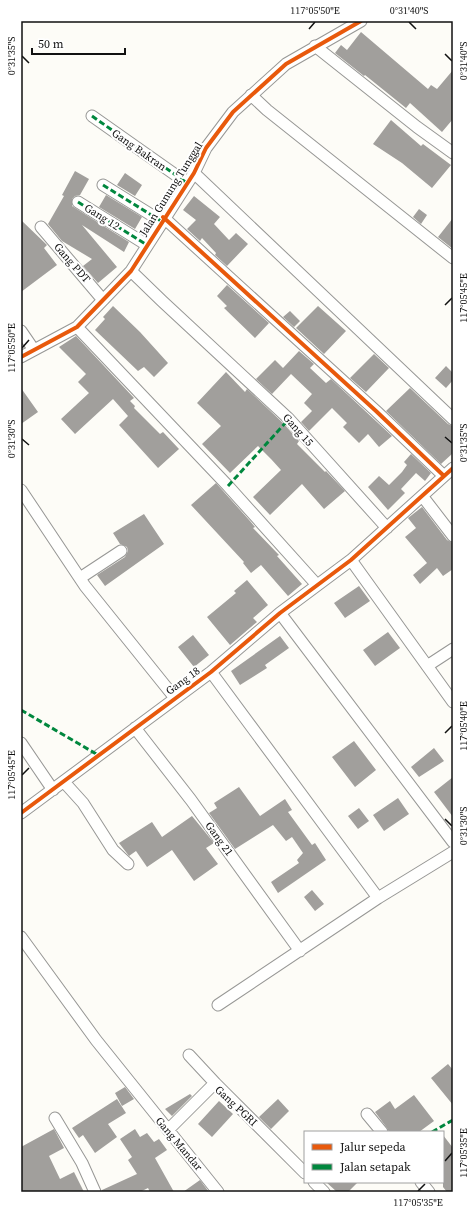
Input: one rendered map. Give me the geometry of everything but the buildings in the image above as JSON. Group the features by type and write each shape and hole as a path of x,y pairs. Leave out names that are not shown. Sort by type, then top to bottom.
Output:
{"street":[{"name":"Jalan Gunung Tunggal","path":"21,357 77,326 131,270 162,219 194,173 206,148 229,118 251,95 286,64 361,21"},
{"path":"316,46 417,127 453,153"},
{"path":"251,95 267,110 453,258"},
{"name":"Gang Bakran","path":"92,116 187,183"},
{"path":"194,173 343,317 453,419"},
{"path":"103,185 162,219 376,411 444,476"},
{"name":"Gang 12","path":"78,202 147,245"},
{"name":"Gang PDT","path":"40,227 103,300"},
{"name":"Gang 15","path":"131,270 162,301 289,419 387,528"},
{"path":"77,326 318,585"},
{"path":"21,331 34,350"},
{"name":"Gang 18","path":"21,813 211,672 280,613 351,560 423,497 453,468"},
{"path":"21,490 80,578 175,698"},
{"path":"423,497 453,536"},
{"path":"80,578 121,551"},
{"path":"351,560 453,702"},
{"path":"280,613 453,842"},
{"path":"427,666 453,649"},
{"path":"211,672 378,898"},
{"name":"Gang 21","path":"135,728 200,812 300,951"},
{"path":"21,743 53,790"},
{"path":"64,782 83,803 113,850 128,864"},
{"path":"218,1005 378,898 453,852"},
{"name":"Gang Mandar","path":"21,937 96,1040 218,1192"},
{"path":"189,1055 215,1083"},
{"name":"Gang PGRI","path":"168,1130 215,1083 304,1172"},
{"path":"367,1114 381,1131"},
{"path":"55,1118 82,1163 95,1192"},
{"path":"315,1183 324,1192"},
{"path":"423,1183 429,1192"}],"marked path":[{"path":"92,116 187,183"},
{"path":"103,185 161,221"},
{"path":"78,202 147,245"},
{"path":"228,486 289,419"},
{"path":"21,710 98,755"},
{"path":"434,1131 453,1120"}],"cycle path":[{"path":"21,357 77,327 131,271 194,173 206,148 233,112 286,64 361,21"},
{"path":"163,217 376,411 444,476"},
{"path":"21,813 211,672 280,613 351,560 453,468"}]}
